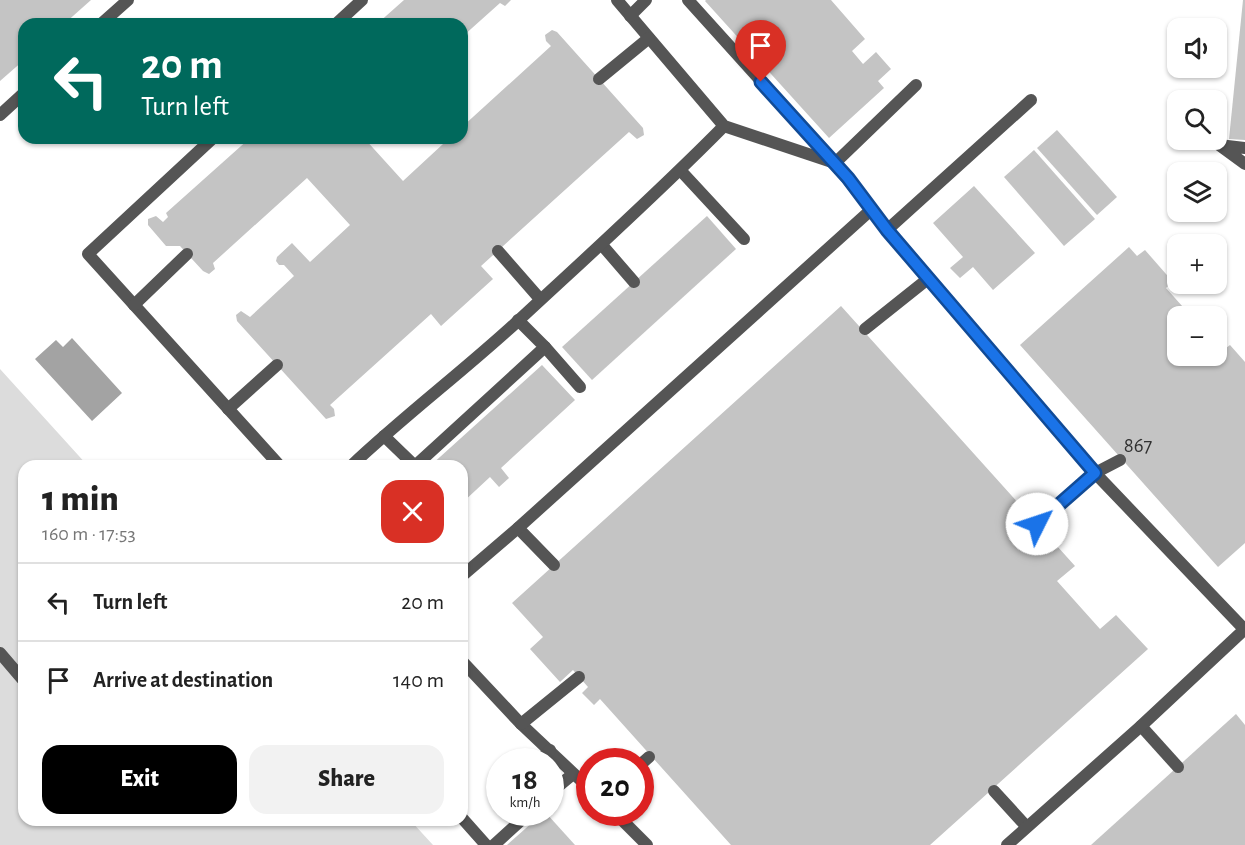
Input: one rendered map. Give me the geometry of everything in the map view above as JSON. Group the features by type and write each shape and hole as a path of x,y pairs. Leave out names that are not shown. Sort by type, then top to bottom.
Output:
{"lane":[{"path":"108,18 128,0"},
{"path":"342,18 362,0"},
{"path":"616,0 724,126 835,163"},
{"path":"630,16 646,0"},
{"path":"688,0 835,163 887,230 1095,473 1245,629 1141,726 1007,845"},
{"path":"599,79 649,38"},
{"path":"835,163 916,85"},
{"path":"0,115 18,98"},
{"path":"887,230 1031,100"},
{"path":"358,460 602,245 681,171 724,126"},
{"path":"207,144 88,254 275,460"},
{"path":"1245,148 1219,145 1245,164"},
{"path":"681,171 744,239"},
{"path":"468,571 872,209"},
{"path":"602,245 634,282"},
{"path":"498,251 540,299"},
{"path":"134,305 188,254"},
{"path":"865,329 929,278"},
{"path":"518,320 580,387"},
{"path":"423,460 545,347"},
{"path":"228,409 276,365"},
{"path":"384,436 410,460"},
{"path":"1037,524 1095,473 1120,460"},
{"path":"518,528 554,565"},
{"path":"0,653 18,674"},
{"path":"468,667 521,724 548,748"},
{"path":"521,724 579,677"},
{"path":"1141,726 1178,767"},
{"path":"564,765 576,777"},
{"path":"564,782 573,774"},
{"path":"994,791 1026,826"},
{"path":"468,826 486,845"},
{"path":"494,845 515,826"},
{"path":"628,826 647,845"}],"shaded area":[{"path":"72,338 122,393 92,421 35,359 56,340 63,347"},
{"path":"0,369 83,460 18,460 18,826 416,826 433,845 0,845"}],"building":[{"path":"0,0 91,0 71,18 18,18 18,65 0,81"},
{"path":"404,0 511,0 505,6 500,3 468,32 468,18 384,18"},
{"path":"706,0 831,0 865,39 852,51 863,64 876,52 891,69 878,81 884,88 829,138"},
{"path":"1243,0 1245,0 1245,140 1229,139"},
{"path":"552,30 557,32 643,128 644,135 637,139 629,132 481,266 493,279 441,326 431,314 330,405 334,409 335,416 326,419 237,321 236,315 241,311 250,317 294,276 284,265 279,265 276,261 277,257 292,243 310,262 350,225 307,178 213,263 215,269 209,274 203,271 180,246 166,246 148,225 148,219 156,216 163,222 168,217 166,213 243,144 369,144 403,181 443,144 468,144 468,122 551,46 546,41 545,35"},
{"path":"1057,130 1117,197 1097,215 1037,148"},
{"path":"1034,150 1095,219 1064,246 1004,177"},
{"path":"974,186 1035,253 993,290 973,267 960,278 950,268 963,257 933,223"},
{"path":"707,216 736,249 592,380 562,347"},
{"path":"1129,247 1137,256 1145,250 1167,275 1167,294 1171,294 1182,306 1167,306 1167,366 1227,366 1227,347 1230,345 1245,362 1245,543 1218,567 1020,345"},
{"path":"841,306 1075,566 1057,581 1100,629 1116,615 1148,649 930,845 731,845 654,759 654,748 644,748 600,699 594,705 582,693 588,687 573,670 560,682 530,649 543,637 512,603"},
{"path":"542,365 575,400 501,468 509,478 499,487 490,477 468,497 468,460 437,460"},
{"path":"1236,714 1245,725 1245,845 1091,845"},
{"path":"528,826 558,826 575,845 507,845"}],"route":[{"path":"761,82 848,178 887,230 1095,473 1037,524"}]}
